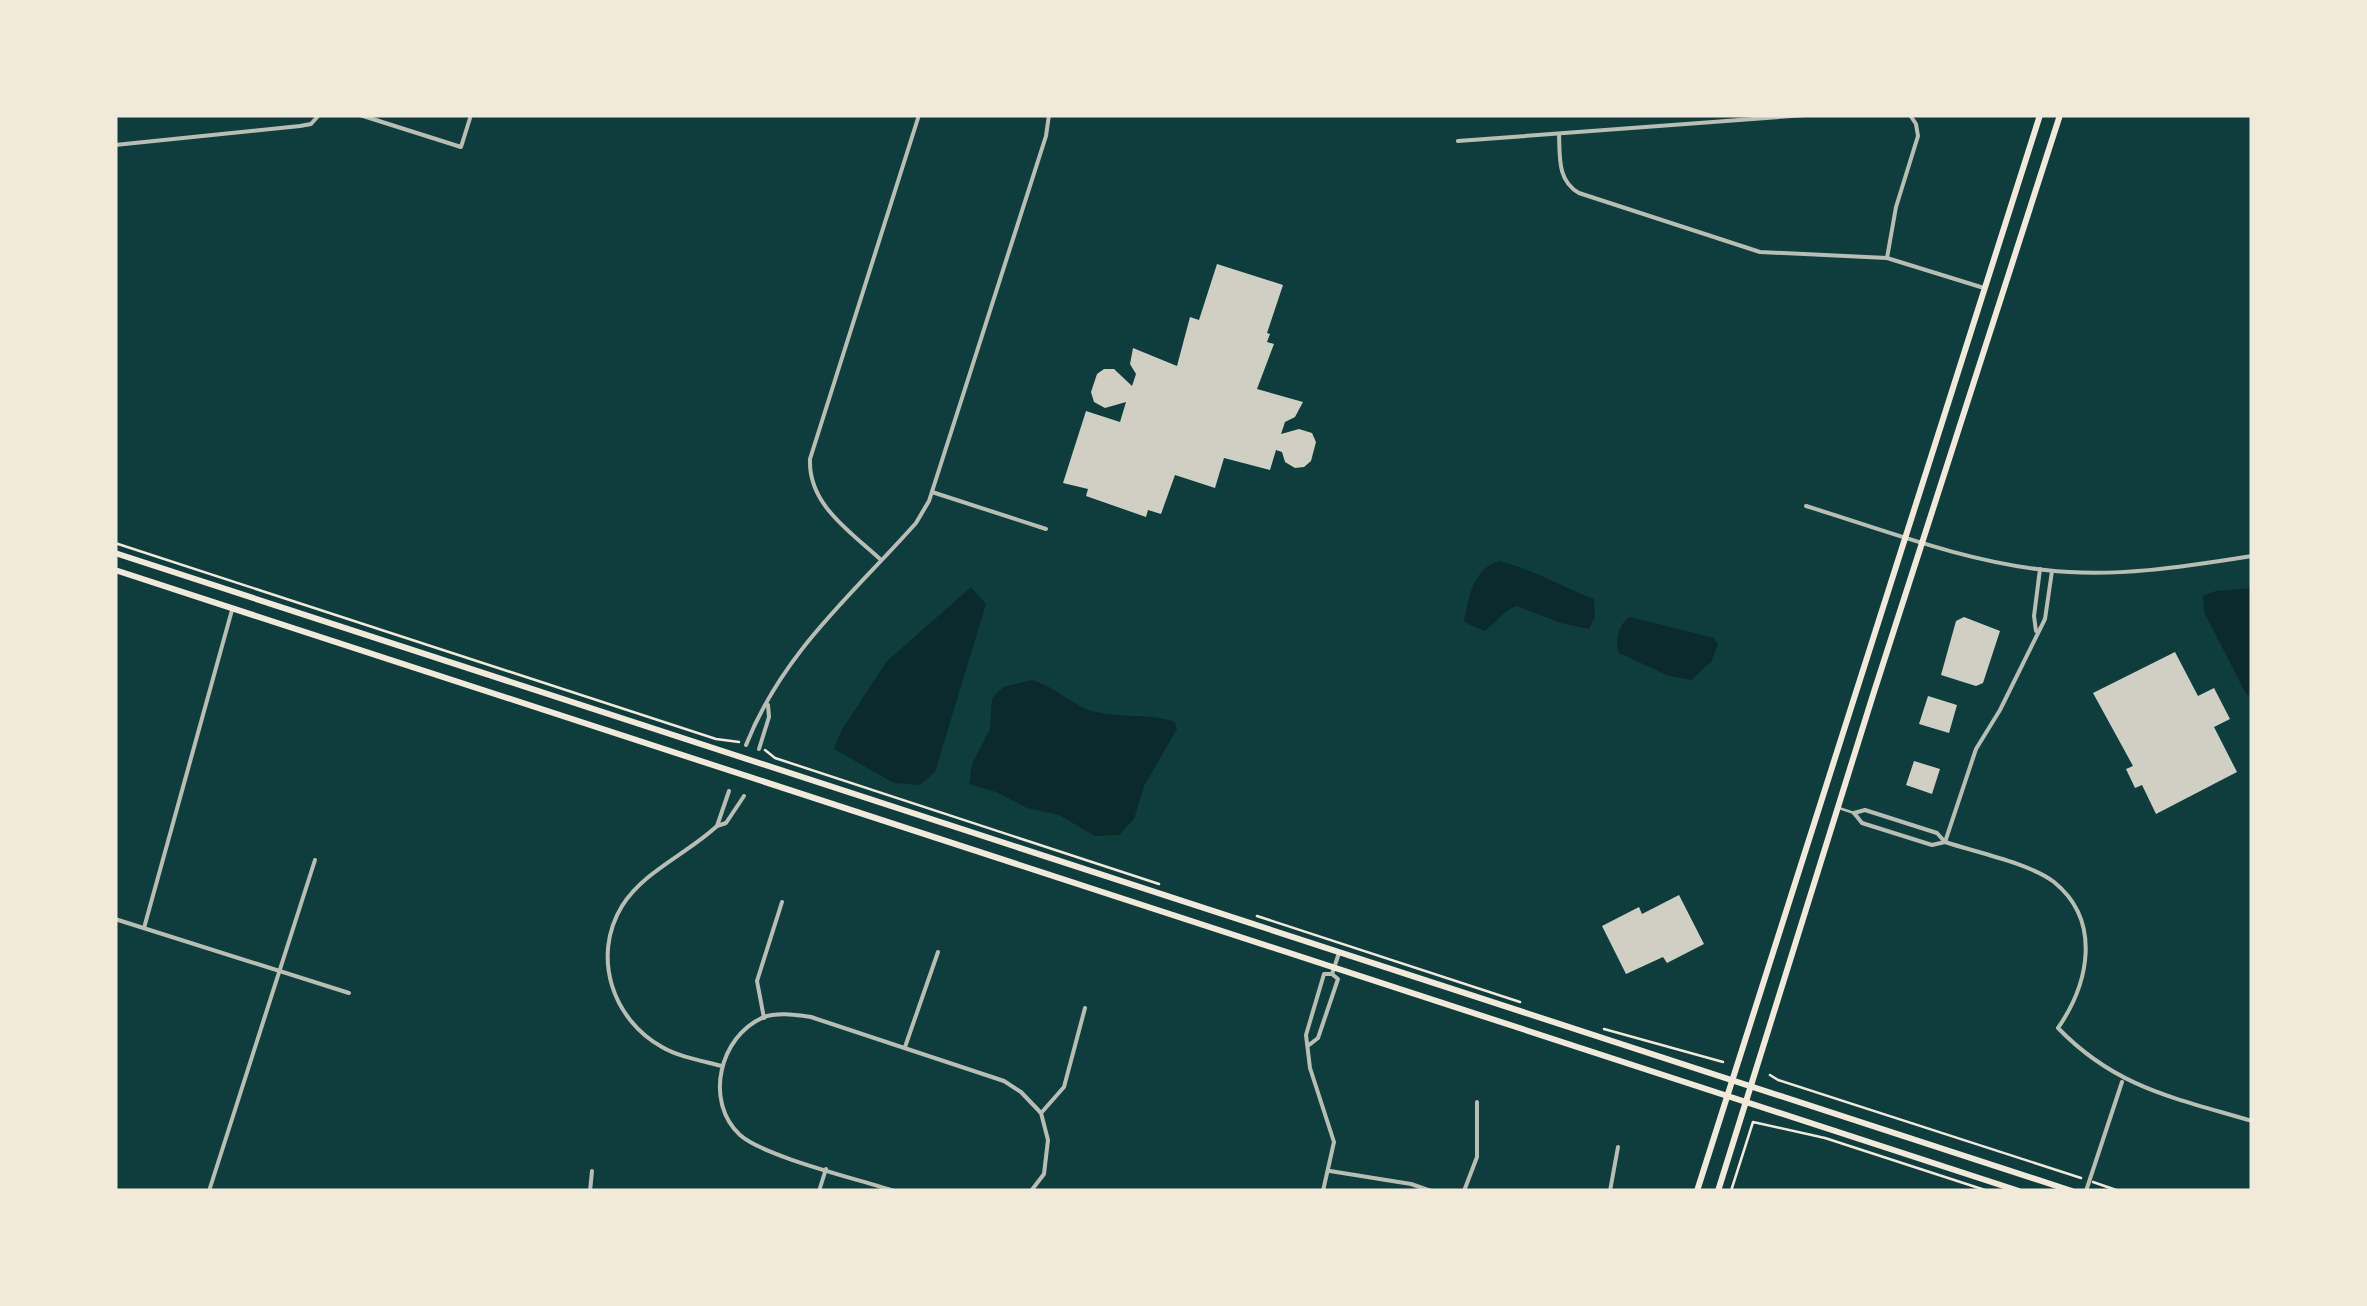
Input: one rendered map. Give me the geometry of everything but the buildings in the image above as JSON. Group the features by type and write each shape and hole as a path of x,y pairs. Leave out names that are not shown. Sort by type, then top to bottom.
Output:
{"main road":[{"path":"1697,1191 2040,115"},
{"path":"1718,1191 2060,115"},
{"path":"115,553 2072,1191"},
{"path":"115,570 1333,971 2019,1191"}],"street":[{"path":"115,146 300,126 311,124 319,115"},
{"path":"360,115 461,148 471,115"},
{"path":"882,560 821,502 811,479 810,459 919,115"},
{"path":"744,744 791,660 916,523 932,492 1046,136 1048,115"},
{"path":"1458,140 1806,115"},
{"path":"1888,258 1896,206 1918,136 1910,115"},
{"path":"1559,134 1564,178 1579,193 1760,252 1888,258 1984,288"},
{"path":"932,492 1046,529"},
{"path":"1806,506 1992,561 2040,569 2120,573 2252,556"},
{"path":"2036,632 2034,616 2040,569"},
{"path":"1945,842 1976,749 2045,619 2052,570"},
{"path":"144,928 233,608"},
{"path":"760,748 769,717 768,704"},
{"path":"717,826 729,790"},
{"path":"722,1066 666,1050 636,1026 618,1004 610,985 608,958 622,907 645,880 726,823 744,796"},
{"path":"1945,842 1932,845 1862,822 1854,813 1866,810 1937,833 1945,842 2052,880 2082,922 2087,940 2082,984 2058,1028 2077,1048 2123,1080 2252,1121"},
{"path":"209,1191 315,860"},
{"path":"764,1018 757,981 782,902"},
{"path":"115,919 349,993"},
{"path":"904,1048 938,952"},
{"path":"1333,971 1339,953"},
{"path":"1309,1045 1318,1038 1338,979 1333,971"},
{"path":"1323,1191 1334,1142 1310,1068 1306,1032 1324,974 1333,971"},
{"path":"1041,1112 1064,1087 1085,1008"},
{"path":"894,1191 766,1150 739,1134 721,1100 722,1066 739,1036 764,1018 786,1014 811,1017 1012,1085 1041,1112 1048,1140 1045,1168 1032,1191"},
{"path":"2086,1191 2123,1080"},
{"path":"1464,1191 1477,1157 1478,1102"},
{"path":"1610,1191 1618,1147"},
{"path":"819,1191 826,1169"},
{"path":"590,1191 592,1170"},
{"path":"1330,1171 1432,1191"}],"lane":[{"path":"1838,808 1854,813"}],"path":[{"path":"115,544 716,739 744,744"},
{"path":"766,751 775,758 1166,887"},
{"path":"1249,914 1528,1004"},
{"path":"1600,1028 1723,1062"},
{"path":"1770,1075 2079,1178"},
{"path":"1730,1191 1753,1122 1825,1138 1988,1191"},
{"path":"2098,1184 2119,1191"}],"water":[{"path":"1500,561 1594,599 1595,617 1589,629 1517,606 1484,631 1464,622 1478,577"},
{"path":"971,587 986,604 935,772 920,785 894,783 834,749 841,731 887,661"},
{"path":"2252,588 2252,696 2246,694 2204,612 2203,596"},
{"path":"1630,617 1714,638 1718,645 1711,662 1691,680 1669,676 1619,653 1619,633"},
{"path":"1032,680 1096,712 1175,722 1177,729 1144,786 1134,819 1119,835 1095,836 1059,815 1027,808 969,784 972,764 990,729 992,698 1003,687"}]}
